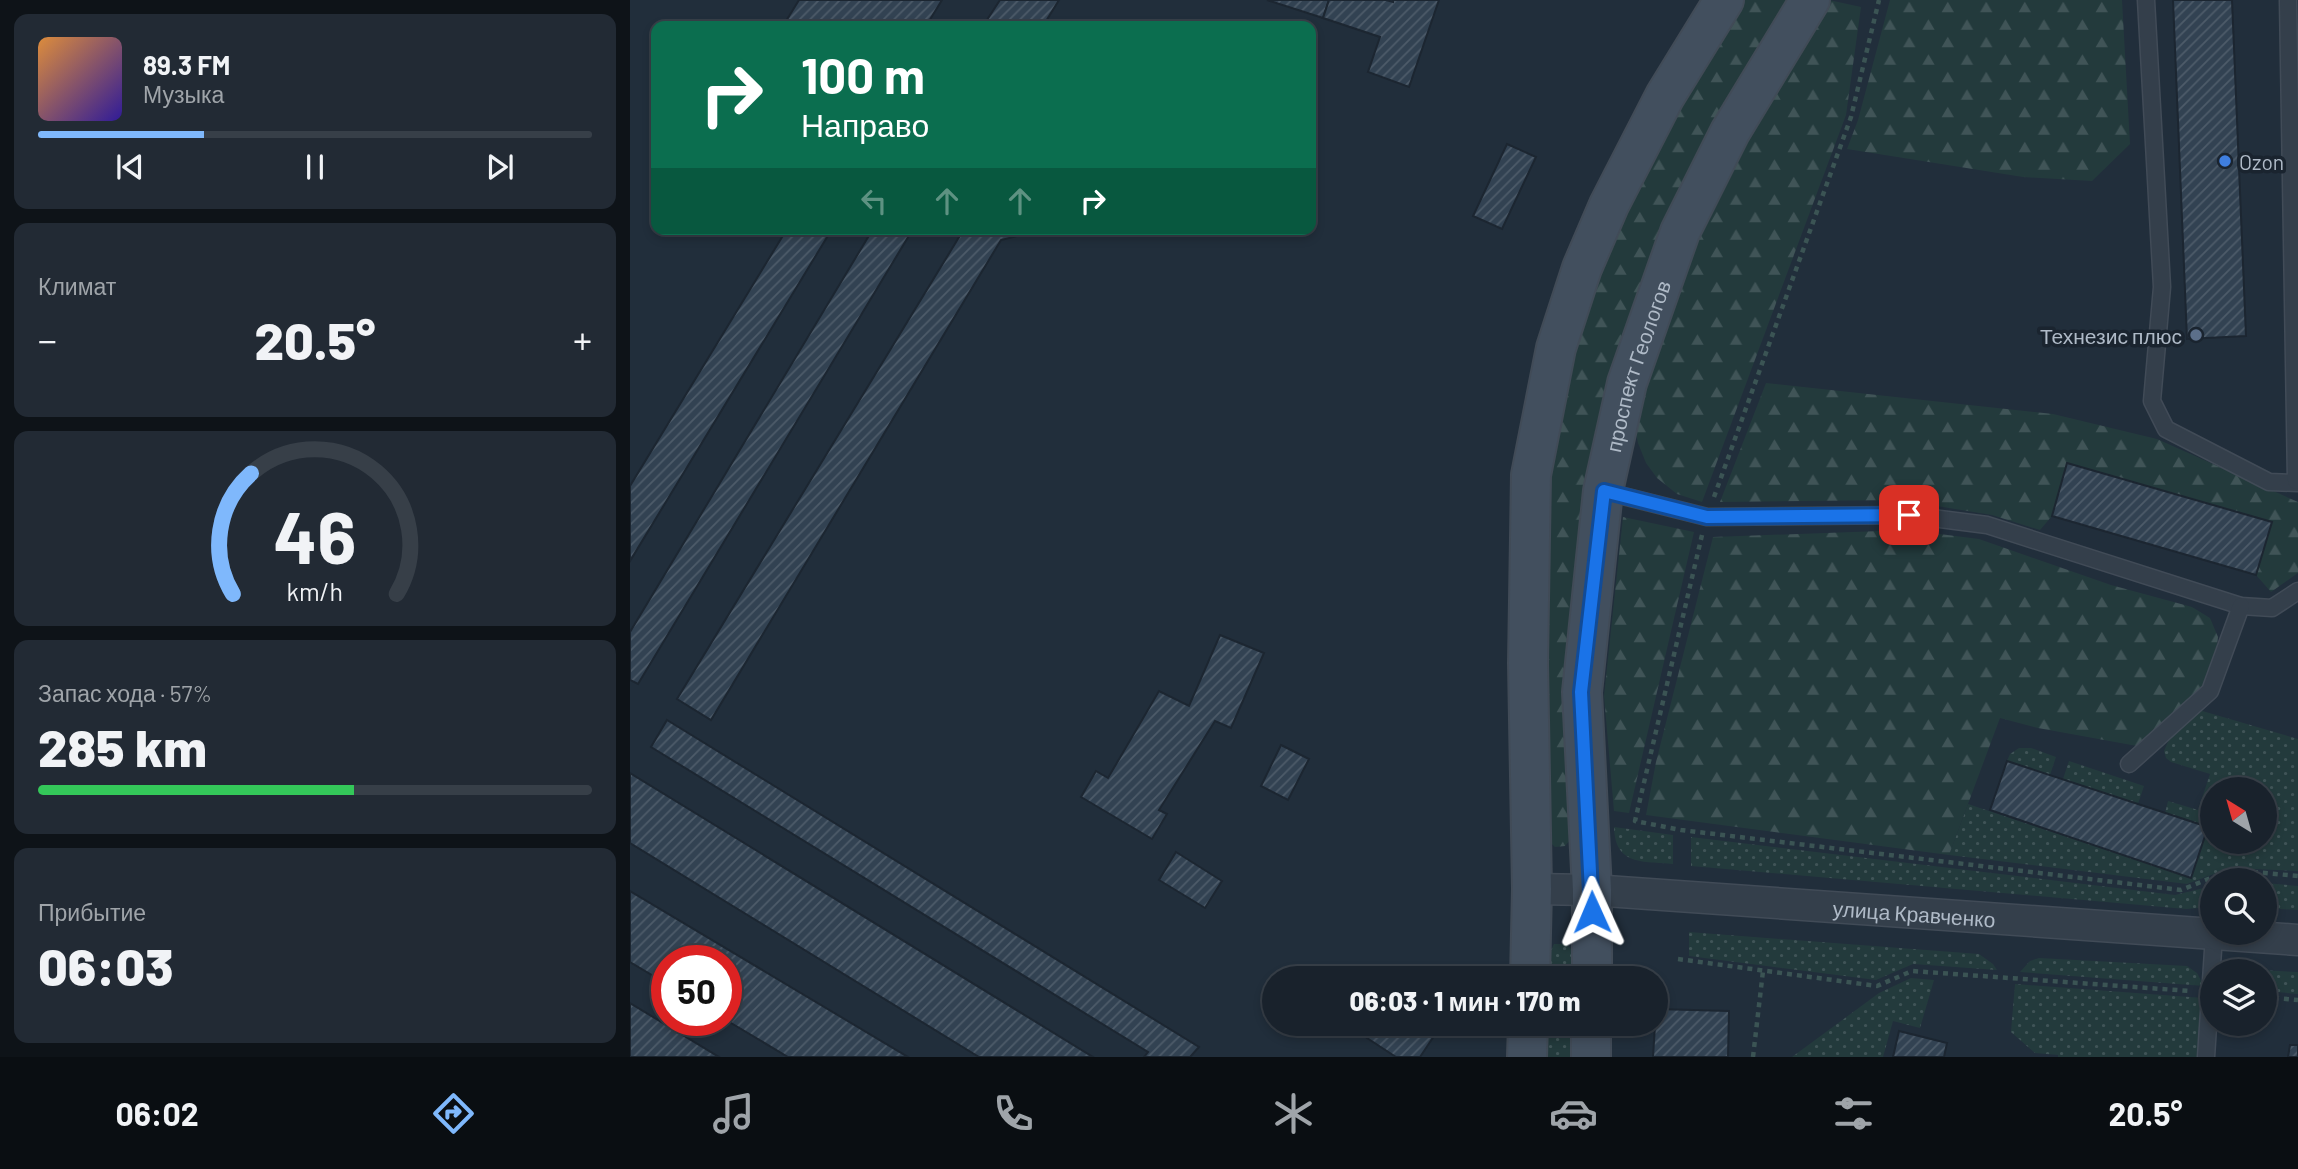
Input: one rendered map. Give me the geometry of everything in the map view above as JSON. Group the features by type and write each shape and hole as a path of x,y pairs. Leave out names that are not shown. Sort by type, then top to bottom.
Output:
{"main road":[{"path":"1530,966 1532,889 1528,663 1531,475 1556,348 1582,268 1609,205 1665,96 1724,0"},
{"name":"проспект Геологов","path":"1592,966 1592,890 1581,692 1604,491 1626,383 1680,232 1730,132 1810,0"},
{"path":"1527,1057 1528,1036"},
{"path":"1591,1036 1591,1057"}],"street":[{"name":"улица Кравченко","path":"1532,889 1592,890 2200,934"},
{"name":"улица Кравченко","path":"2277,939 2298,940"}],"lane":[{"path":"2146,0 2162,287 2151,401 2166,429 2269,482 2297,482 2288,0"},
{"path":"1604,491 1707,517 1909,515 1987,525 2241,606 2272,608 2298,591"},
{"path":"2129,764 2210,691 2241,606"},
{"path":"2206,1057 2207,1036"}],"path":[{"path":"1879,0 1851,117 1707,517 1636,821 1695,832 2181,890 2231,870 2298,876"},
{"path":"1678,959 1877,986 1912,971 2200,992"},
{"path":"1752,1057 1763,971"},
{"path":"2277,998 2298,1000"}],"green space":[{"path":"1743,0 1791,0 1720,112 1667,214 1612,365 1585,506 1571,839 1565,846 1555,847 1548,840 1545,479 1573,351 1623,209 1678,101"},
{"path":"1829,0 1861,7 1846,115 1702,502 1677,494 1657,478 1646,463 1634,424 1643,385 1696,241 1746,142"},
{"path":"1890,0 2122,0 2130,144 2092,181 2023,177 1847,149 1858,120"},
{"path":"1766,383 2053,414 2157,439 2298,502 2298,573 2271,592 2256,575 2271,522 2068,463 2052,516 2040,530 1992,515 1900,500 1720,502"},
{"path":"1623,517 1694,532 1629,813 1614,811 1604,696"},
{"path":"1908,530 1979,539 2111,585 2192,607 2210,618 2218,637 2215,663 2201,692 2137,746 2038,728 2000,718 1949,855 1646,815 1656,762 1713,537"},
{"path":"2199,710 2298,739 2298,871 2277,868 2200,868 2200,879 2187,884 1949,855 1968,804 2191,878 2165,813 2168,801 2198,810 2200,804 2200,854 2277,854 2277,777 2209,777 2210,774 2171,762 2164,751 2171,735"},
{"path":"2019,748 2031,748 2056,757 2050,775 2007,761 2010,754"},
{"path":"2069,761 2144,786 2138,804 2063,779"},
{"path":"1614,827 1673,835 1673,864 1641,861 1625,855 1619,849"},
{"path":"1691,837 2175,895 2200,889 2200,908 2186,909 1691,866"},
{"path":"2277,884 2298,886 2298,910 2277,909"},
{"path":"1689,932 1979,954 1997,970 1913,964 1876,980 1689,956"},
{"path":"1554,944 1566,944 1573,951 1573,966 1548,966 1548,956"},
{"path":"2039,958 2187,966 2197,973 2200,986 2020,972 2030,961"},
{"path":"2277,971 2298,972 2298,994 2277,992"},
{"path":"1911,978 1934,980 1920,1028 1893,1021 1883,1057 1792,1057 1879,993"},
{"path":"2015,984 2200,998 2199,1057 2058,1057 2035,1053 2011,1032"},
{"path":"1546,1036 1572,1036 1571,1057 1546,1057"}],"building":[{"path":"799,0 942,0 929,21 786,21"},
{"path":"1000,0 1059,0 1046,21 986,21"},
{"path":"1267,0 1329,0 1323,18"},
{"path":"1329,0 1439,0 1409,87 1368,72 1380,37 1323,18"},
{"path":"2173,0 2232,0 2246,336 2187,339"},
{"path":"1507,144 1536,157 1502,229 1473,216"},
{"path":"783,235 828,235 630,561 630,486"},
{"path":"869,235 909,235 638,684 630,680 630,632"},
{"path":"960,235 1021,235 1001,240 711,720 677,699"},
{"path":"2067,463 2272,522 2256,575 2052,516"},
{"path":"1220,635 1264,653 1231,728 1215,721 1159,810 1167,814 1152,839 1081,797 1096,771 1108,778 1159,691 1189,706"},
{"path":"667,720 1199,1047 1190,1057 1144,1057 1148,1052 651,747"},
{"path":"1281,745 1309,759 1288,800 1261,786"},
{"path":"2007,761 2200,824 2200,851 2191,878 1990,810"},
{"path":"630,773 1093,1057 979,1057 630,843"},
{"path":"1176,852 1222,881 1205,908 1159,880"},
{"path":"630,891 720,945 651,945 651,974 630,962"},
{"path":"742,958 908,1057 788,1057 742,1030"},
{"path":"630,1003 651,1016 651,1036 684,1036 719,1057 630,1057"},
{"path":"1668,1009 1729,1011 1728,1057 1653,1057 1654,1036 1668,1036"},
{"path":"1899,1031 1947,1043 1944,1057 1893,1057"},
{"path":"1434,1036 1420,1057 1396,1057 1367,1038"},
{"path":"2290,1045 2298,1045 2298,1057 2288,1057"}],"place":[{"name":"Ozon","path":"2225,161"},
{"name":"Технезис плюс","path":"2196,335"}],"route":[{"path":"1592,912 1581,692 1604,491 1707,517 1909,515"}]}
